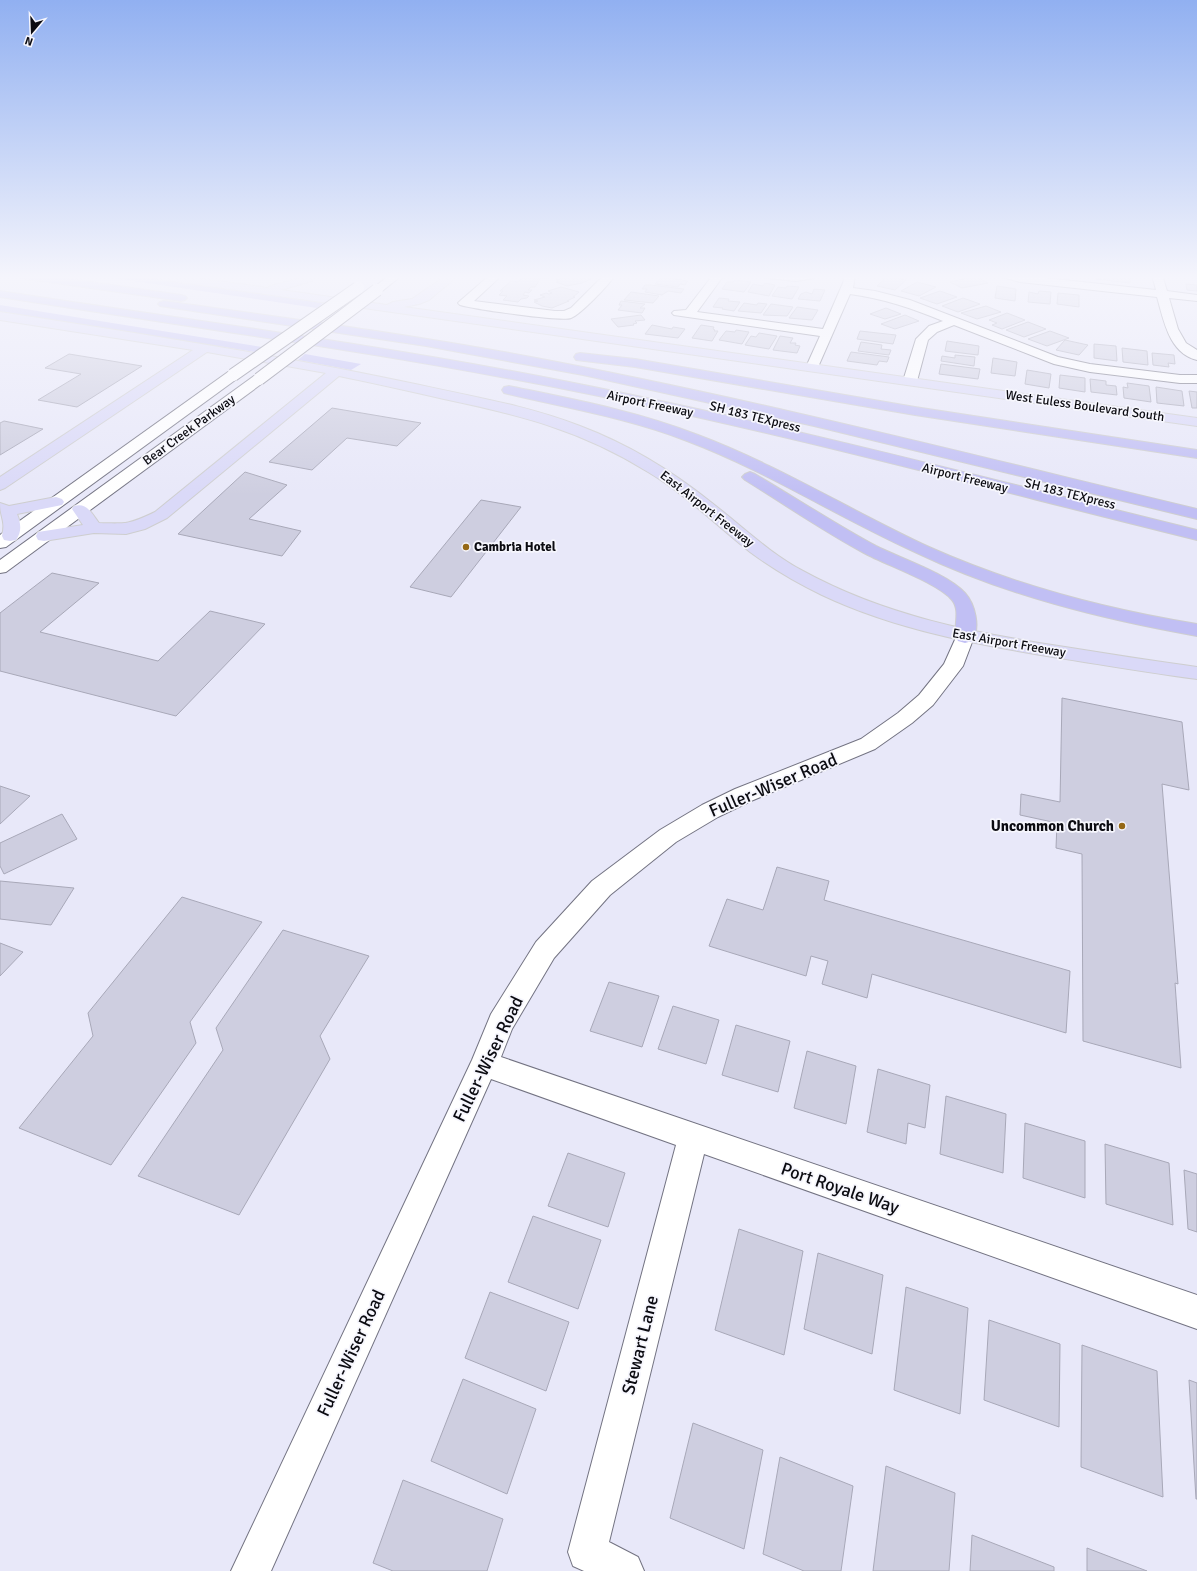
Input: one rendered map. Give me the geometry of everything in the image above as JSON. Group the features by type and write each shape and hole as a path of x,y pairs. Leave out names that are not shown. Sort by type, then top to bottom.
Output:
{"highway":[{"name":"Airport Freeway","path":"346,348 512,376 647,403 756,427 1197,535"},
{"name":"SH 183 TEXpress","path":"410,348 566,375 703,404 1197,525"},
{"name":"SH 183 TEXpress","path":"451,348 580,370 702,396 1197,514"},
{"name":"Airport Freeway","path":"510,348 663,376 714,387 1197,500"},
{"path":"357,350 419,369 463,379"},
{"path":"533,352 635,363 908,410 1197,454"},
{"path":"500,388 599,409 691,437 791,482 925,551 980,574 1042,594 1098,609 1197,630"},
{"path":"691,437 699,448 784,497 816,519 906,567 936,580 954,593 962,600 966,614 965,637"}],"main road":[{"path":"175,367 184,357 183,351 179,348"},
{"path":"0,485 204,348"},
{"name":"East Airport Freeway","path":"206,348 379,380 545,419 573,429 603,441 644,462 703,503 744,539 798,576 867,607 905,620 965,637 1014,646 1197,673"},
{"name":"West Euless Boulevard South","path":"679,348 1197,422"},
{"path":"175,367 206,359 242,355"},
{"path":"299,365 312,378 316,385 310,393"},
{"path":"44,536 94,528 126,529 139,526 161,515 336,372"},
{"path":"310,393 352,382 379,380"},
{"path":"5,539 13,525 4,510 56,502"},
{"path":"80,509 94,528"}],"street":[{"name":"Bear Creek Parkway","path":"5,539 271,348"},
{"name":"Bear Creek Parkway","path":"0,568 300,348"},
{"path":"812,367 820,348"},
{"path":"910,381 919,348"},
{"path":"1022,348 1060,361 1105,370 1180,379 1197,379"},
{"path":"1185,348 1197,356"},
{"name":"Fuller-Wiser Road","path":"251,1571 484,1064 501,1023 545,950 601,888 668,836 710,811 744,795 868,744 906,718 926,700 953,666 965,637"},
{"name":"Port Royale Way","path":"484,1064 1197,1312"},
{"name":"Stewart Lane","path":"624,1571 587,1552 693,1137"}],"shaded area":[{"path":"231,348 260,348 255,352"},
{"path":"305,354 361,364 351,370 298,360"}],"building":[{"path":"774,348 799,348 797,353 773,350"},
{"path":"859,348 891,350 889,355 858,351"},
{"path":"946,348 979,348 978,355 945,351"},
{"path":"1058,348 1085,348 1079,355 1056,350"},
{"path":"1094,348 1116,348 1117,361 1094,358"},
{"path":"1122,348 1147,351 1148,365 1123,362"},
{"path":"851,352 889,357 887,362 879,361 877,365 847,361"},
{"path":"1152,353 1174,355 1175,364 1168,363 1169,367 1153,365"},
{"path":"69,354 142,366 77,407 38,400 81,374 45,368"},
{"path":"955,355 975,357 974,366 941,361 942,356 955,358"},
{"path":"993,358 1017,362 1015,376 991,373"},
{"path":"941,364 980,369 978,379 939,374"},
{"path":"1027,370 1051,374 1049,388 1025,384"},
{"path":"1060,375 1085,378 1085,392 1059,388"},
{"path":"1090,379 1106,381 1106,385 1116,386 1117,395 1091,392"},
{"path":"1127,383 1149,386 1151,402 1124,398 1123,387 1128,388"},
{"path":"1156,387 1182,391 1184,406 1157,403"},
{"path":"1189,391 1197,392 1197,408 1192,408"},
{"path":"332,408 421,423 397,446 347,438 312,470 269,462"},
{"path":"4,421 43,429 0,455 0,423"},
{"path":"245,472 287,485 249,519 301,531 282,556 178,534"},
{"name":"Cambria Hotel","path":"481,500 521,507 451,597 410,587"},
{"path":"52,573 99,583 40,632 158,661 210,611 265,624 176,716 0,671 0,613"},
{"path":"1062,698 1182,722 1189,790 1162,784 1178,984 1175,983 1181,1068 1083,1041 1082,854 1056,848 1057,823 1020,815 1021,794 1060,802"},
{"path":"0,786 30,796 0,824"},
{"path":"62,814 77,839 4,874 0,866 0,843"},
{"path":"777,867 829,881 824,900 1070,971 1066,1033 872,974 867,998 822,984 828,961 811,956 806,976 709,946 727,899 763,910"},
{"path":"0,881 74,888 51,925 0,919"},
{"path":"182,897 262,922 190,1022 196,1043 111,1165 19,1128 93,1036 88,1013"},
{"path":"283,930 369,956 320,1036 330,1059 239,1215 138,1176 223,1050 216,1028"},
{"path":"0,943 23,952 0,976"},
{"path":"609,982 659,996 642,1047 590,1031"},
{"path":"673,1006 719,1020 706,1064 658,1049"},
{"path":"736,1025 790,1041 778,1092 722,1075"},
{"path":"807,1051 856,1066 846,1124 794,1108"},
{"path":"878,1069 930,1085 925,1128 908,1123 906,1144 867,1132"},
{"path":"946,1096 1006,1114 1003,1173 940,1154"},
{"path":"1025,1123 1085,1141 1085,1198 1023,1178"},
{"path":"1105,1144 1169,1163 1173,1225 1106,1204"},
{"path":"568,1153 625,1173 608,1227 548,1206"},
{"path":"1184,1170 1197,1174 1197,1232 1188,1229"},
{"path":"533,1216 601,1240 578,1309 508,1282"},
{"path":"739,1229 803,1251 784,1355 715,1330"},
{"path":"818,1253 883,1275 872,1354 804,1329"},
{"path":"906,1287 968,1308 960,1414 894,1390"},
{"path":"490,1292 569,1322 546,1391 465,1358"},
{"path":"989,1320 1060,1344 1059,1427 984,1400"},
{"path":"1082,1345 1157,1371 1163,1497 1081,1467"},
{"path":"463,1379 536,1409 507,1494 431,1461"},
{"path":"1189,1380 1197,1383 1197,1499 1196,1499"},
{"path":"693,1423 763,1450 744,1549 670,1518"},
{"path":"780,1457 853,1486 841,1571 804,1571 763,1554"},
{"path":"886,1466 955,1493 949,1571 873,1571"},
{"path":"403,1480 503,1519 487,1571 393,1571 373,1563"},
{"path":"972,1535 1054,1567 1054,1571 970,1571"},
{"path":"1087,1548 1147,1571 1087,1571"}],"place":[{"name":"Cambria Hotel","path":"466,547"},
{"name":"Uncommon Church","path":"1122,826"}]}
